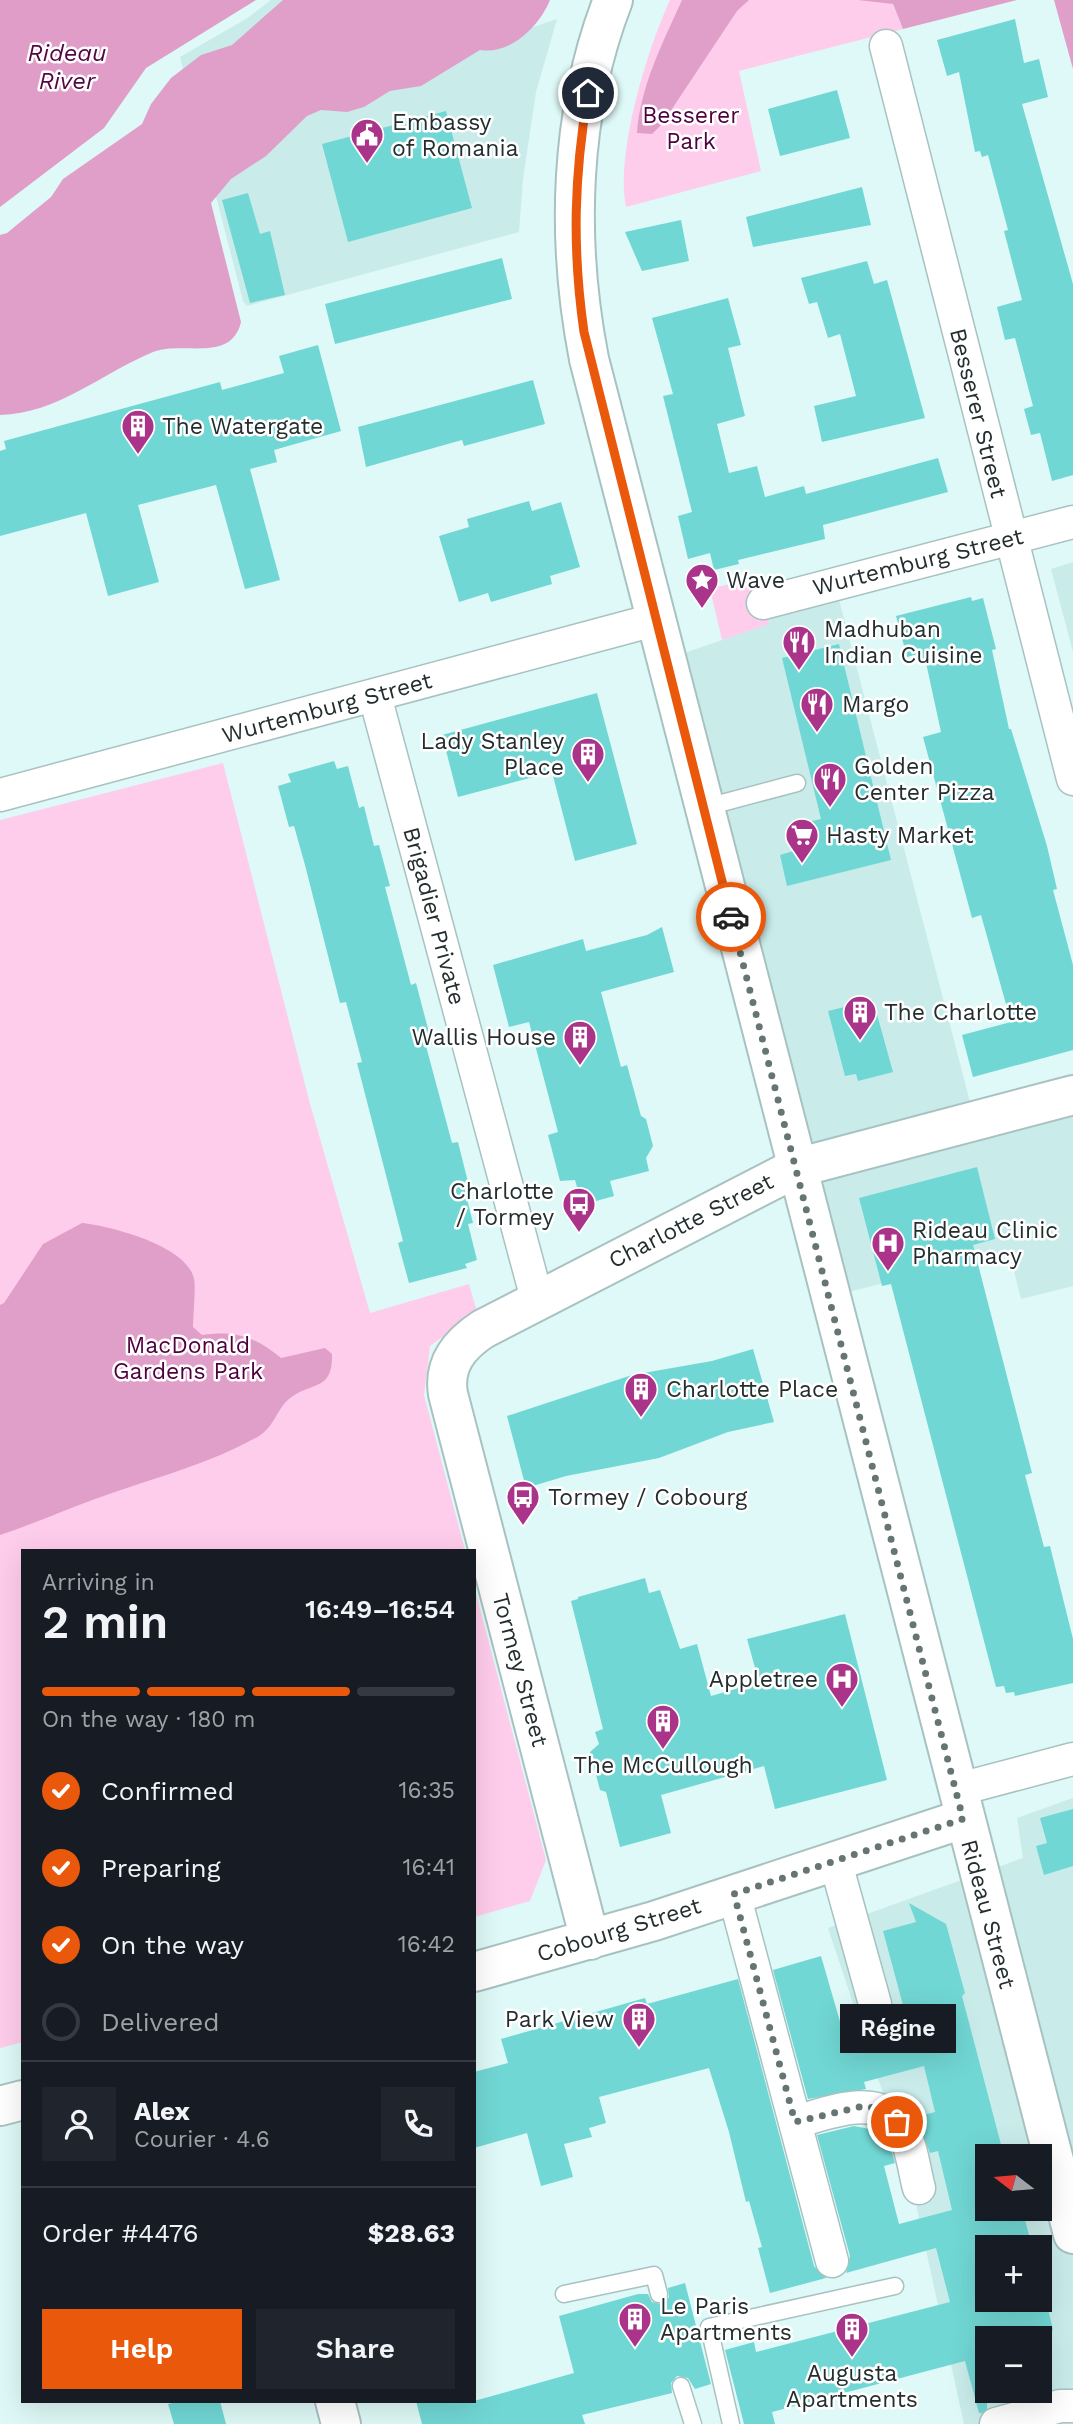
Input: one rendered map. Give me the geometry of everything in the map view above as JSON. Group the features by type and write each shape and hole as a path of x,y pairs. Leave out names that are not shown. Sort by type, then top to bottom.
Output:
{"main road":[{"name":"Rideau Street","path":"613,0 596,52 581,135 574,217 577,279 595,387 1073,2234"},
{"name":"Charlotte Street","path":"453,1359 465,1341 537,1299 796,1168 1073,1095"},
{"name":"Tormey Street","path":"453,1359 447,1379 448,1394 590,1940"},
{"name":"Cobourg Street","path":"476,1971 590,1940 835,1860 960,1805"},
{"path":"0,2106 21,2101"},
{"path":"336,2403 341,2424"}],"street":[{"name":"Besserer Street","path":"886,46 1073,779"},
{"name":"Wurtemburg Street","path":"763,603 1073,522"},
{"name":"Wurtemburg Street","path":"0,795 654,620"},
{"name":"Brigadier Private","path":"375,696 537,1299"},
{"name":"Cobourg Street","path":"960,1805 1073,1759"},
{"path":"835,1860 875,2004"},
{"path":"734,1894 832,2261"},
{"path":"795,2122 864,2106 886,2114 903,2130 919,2188"},
{"path":"996,2424 1060,2406 1073,2406"}],"lane":[{"path":"703,808 797,783"},
{"path":"564,2294 654,2275 659,2294"},
{"path":"732,2424 709,2327 895,2286"},
{"path":"681,2386 693,2424"}],"shaded area":[{"name":"Embassy of Romania","path":"271,0 459,0 469,49 557,19 536,92 523,179 519,232 247,306 243,301 180,57 246,19"},
{"path":"1073,562 1073,652 1051,569"},
{"path":"835,584 975,1121 1073,1095 1073,1286 1021,1299 1009,1251 829,1297 664,660 768,624 763,603"},
{"path":"1073,1798 1073,2424 964,2424 908,2168 828,1928 1023,1858 1017,1818"}],"green space":[{"path":"283,0 550,0 539,20 512,43 502,48 480,50 421,86 390,91 364,107 347,112 321,110 307,116 266,156 231,179 211,203 241,322 236,335 227,343 216,347 153,352 41,408 0,415 0,235 7,233 51,197 63,179 142,124 151,104 171,78 201,55 232,45"},
{"name":"Besserer Park","path":"670,0 891,0 903,29 739,71 761,171 626,207 625,160 635,102"},
{"path":"682,0 749,0 737,11 662,124 652,134 637,133 648,82"},
{"path":"858,0 1017,0 903,29 893,4"},
{"path":"1054,0 1073,0 1073,69"},
{"path":"757,577 769,624 722,640 710,589"},
{"name":"MacDonald Gardens Park","path":"223,763 309,1100 370,1313 469,1284 477,1312 430,1346 424,1395 465,1549 21,1549 21,2043 0,2048 0,820"},
{"path":"82,1223 111,1228 147,1240 178,1257 189,1267 194,1279 195,1294 193,1327 202,1335 244,1337 263,1345 281,1358 325,1348 332,1354 329,1375 319,1384 289,1399 264,1432 242,1445 0,1535 0,1305 4,1303 43,1244"},
{"path":"476,1594 546,1860 530,1901 476,1916"}],"water":[{"name":"Rideau River","path":"0,0 256,0 146,68 104,128 0,207"}],"building":[{"path":"1015,19 1024,63 1039,59 1048,97 1022,104 1073,284 1073,475 1052,481 1040,433 1031,435 1024,409 1033,406 1015,338 1005,340 997,307 1022,300 1004,231 1008,230 988,155 982,157 980,151 975,152 959,72 947,76 937,40"},
{"path":"837,90 850,138 780,156 768,109"},
{"path":"446,111 472,208 348,242 322,144"},
{"path":"862,187 871,225 753,247 746,217"},
{"path":"248,193 260,234 270,231 285,295 250,303 222,200"},
{"path":"681,220 689,261 642,271 625,232"},
{"path":"502,258 512,299 335,344 325,304"},
{"path":"867,261 874,284 887,280 925,418 822,442 814,406 856,396 840,334 828,338 817,302 809,304 801,278"},
{"path":"728,298 741,345 728,348 745,416 717,424 729,473 757,466 765,497 804,486 806,494 938,458 948,492 823,525 825,539 738,560 739,564 714,570 710,553 688,559 678,516 692,512 663,396 673,394 652,318"},
{"name":"The Watergate","path":"318,345 341,431 274,450 277,462 250,469 280,580 245,589 216,485 138,505 159,582 108,596 86,513 0,536 0,451 6,449 4,441 220,382 222,390 284,373 279,356"},
{"path":"533,380 545,424 464,446 462,440 366,467 358,427"},
{"path":"529,501 532,511 561,502 580,567 550,576 552,584 491,602 488,593 459,602 439,536 469,527 467,519"},
{"path":"971,597 972,601 983,598 996,649 992,650 1009,729 1047,846 1057,889 1053,890 1073,965 1073,1050 973,1077 962,1035 1011,1022 981,915 972,918 923,737 941,732 925,658 919,659 918,654 907,657 896,616"},
{"path":"839,644 891,860 787,886 780,855 800,849 794,825 821,819 782,658"},
{"name":"Lady Stanley Place","path":"597,693 637,844 575,861 552,772 458,797 442,735"},
{"path":"334,761 337,769 348,766 359,808 364,806 374,846 379,845 390,886 385,887 411,985 416,983 432,1044 426,1046 452,1143 458,1142 468,1182 463,1183 473,1223 468,1224 477,1260 465,1264 467,1268 409,1283 398,1243 403,1241 357,1063 362,1062 346,1002 340,1003 294,826 289,827 278,786 291,782 288,774"},
{"name":"Wallis House","path":"662,927 674,972 601,992 621,1067 627,1065 641,1116 646,1119 653,1146 646,1158 649,1171 610,1181 614,1196 582,1205 575,1180 560,1181 548,1135 558,1132 529,1022 509,1027 493,965 583,939 586,951 647,935"},
{"name":"The Charlotte","path":"873,1000 893,1072 858,1081 856,1074 845,1076 828,1011"},
{"path":"977,1167 995,1239 973,1245 1032,1473 1025,1475 1044,1547 1050,1546 1073,1639 1073,1683 1015,1696 1014,1692 1006,1693 1004,1686 996,1687 891,1284 882,1286 859,1198"},
{"name":"Charlotte Place","path":"753,1349 774,1422 728,1432 659,1458 566,1476 526,1488 507,1416 632,1375 712,1361"},
{"path":"645,1578 649,1593 660,1590 680,1649 697,1644 711,1696 759,1682 747,1639 845,1614 887,1780 775,1809 764,1766 661,1795 671,1833 620,1847 606,1792 600,1790 590,1752 599,1744 595,1732 603,1729 571,1601"},
{"path":"1073,1809 1073,1866 1044,1875 1036,1846 1047,1843 1040,1818"},
{"path":"909,1903 946,1924 1001,2144 975,2144 975,2221 1025,2221 1029,2235 975,2235 975,2312 1049,2312 1053,2330 1052,2326 975,2326 975,2398 965,2361 772,2412 775,2424 744,2424 725,2350 754,2342 756,2352 950,2302 936,2248 846,2273 850,2256 817,2135 854,2126 880,2131 889,2143 895,2163 884,2166 899,2224 952,2210 938,2151 930,2153 916,2117 935,2112 924,2066 864,2082 866,2089 808,2099 773,1970 821,1956 841,2025 846,2023 849,2036 907,2020 883,1931 916,1922"},
{"path":"738,1979 814,2266 826,2278 770,2293 758,2248 762,2247 749,2201 746,2202 729,2132 709,2068 599,2097 606,2123 589,2128 592,2137 564,2144 573,2177 541,2186 527,2133 476,2147 476,2071 508,2063 501,2039 645,1998 647,2004"},
{"name":"Le Paris Apartments","path":"685,2283 711,2384 695,2389 688,2378 677,2376 671,2383 672,2393 582,2415 585,2424 422,2424 417,2403 476,2403 476,2400 574,2373 559,2316 638,2294 648,2294 652,2302 661,2304 669,2297 668,2288"},
{"path":"221,2403 226,2424 174,2424 168,2404"},
{"path":"976,2403 987,2403 987,2409 979,2413"}],"way so far":[{"path":"731,917 963,1819 734,1894 795,2122 864,2106 874,2108 897,2122"}],"place":[{"name":"Embassy of Romania","path":"367,165"},
{"name":"The Watergate","path":"138,456"},
{"name":"Wave","path":"702,610"},
{"name":"Madhuban Indian Cuisine","path":"799,672"},
{"name":"Margo","path":"817,734"},
{"name":"Lady Stanley Place","path":"588,784"},
{"name":"Golden Center Pizza","path":"830,809"},
{"name":"Hasty Market","path":"802,865"},
{"name":"The Charlotte","path":"860,1042"},
{"name":"Wallis House","path":"580,1067"},
{"name":"Charlotte / Tormey","path":"579,1234"},
{"name":"Rideau Clinic Pharmacy","path":"888,1273"},
{"name":"Charlotte Place","path":"641,1419"},
{"name":"Tormey / Cobourg","path":"523,1527"},
{"name":"Appletree","path":"842,1709"},
{"name":"The McCullough","path":"663,1751"},
{"name":"Park View","path":"639,2049"},
{"name":"Régine","path":"897,2122"},
{"name":"Le Paris Apartments","path":"635,2349"},
{"name":"Augusta Apartments","path":"852,2359"}],"route":[{"path":"588,93 581,135 574,217 577,279 584,332 601,412 731,917"}]}
